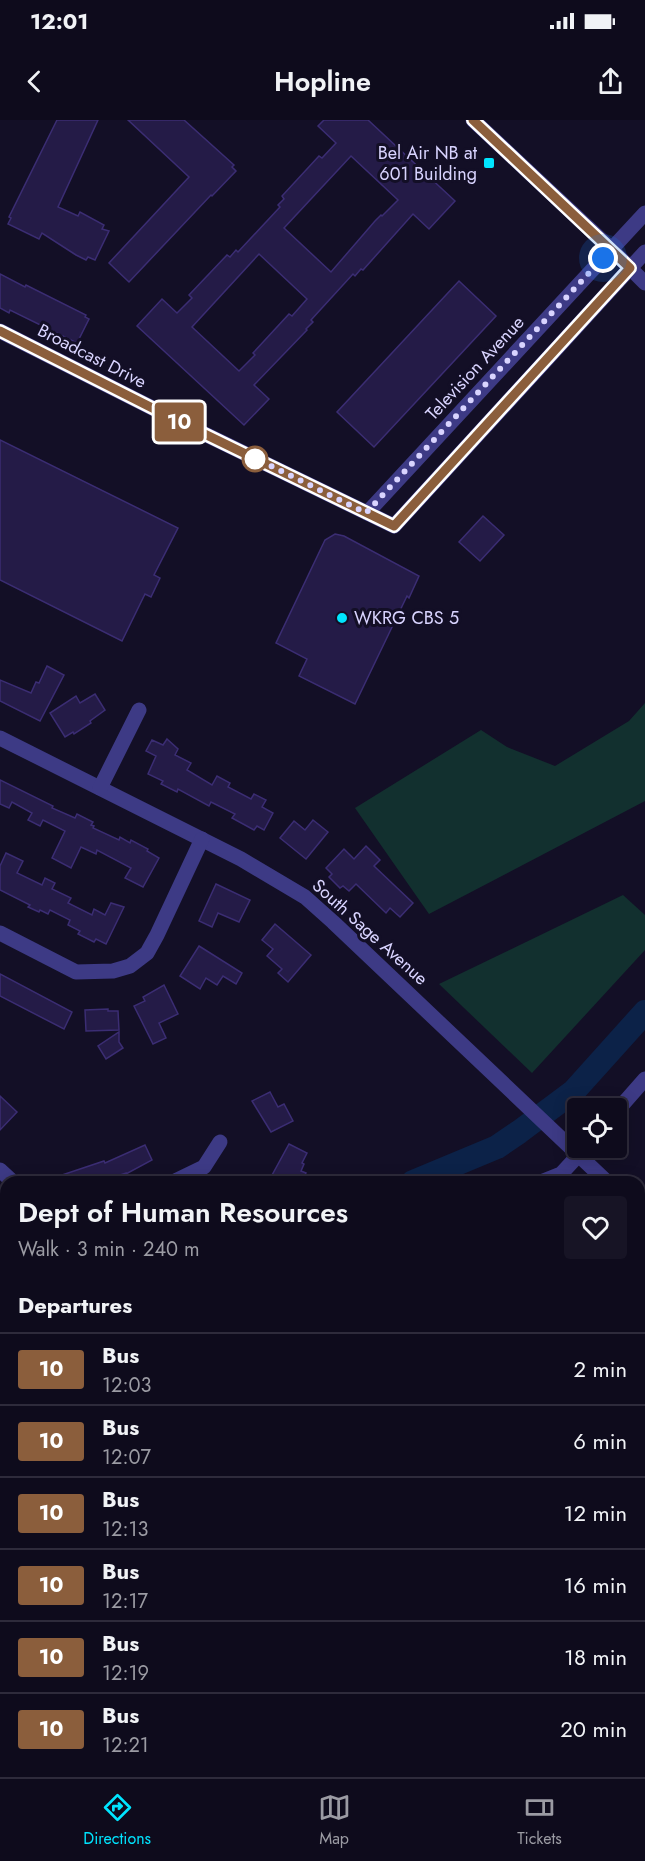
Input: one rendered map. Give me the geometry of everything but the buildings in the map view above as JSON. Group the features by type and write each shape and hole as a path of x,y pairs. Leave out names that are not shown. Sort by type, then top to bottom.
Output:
{"street":[{"path":"473,120 645,283"},
{"name":"Television Avenue","path":"366,513 645,213"},
{"path":"464,408 484,427 645,252"},
{"name":"Broadcast Drive","path":"0,331 394,526 484,427"},
{"path":"100,788 139,710"},
{"name":"South Sage Avenue","path":"0,738 241,859 305,897 555,1132 567,1140"},
{"path":"0,933 76,972 113,971 130,966 147,953 202,839"},
{"path":"627,1099 645,1079"},
{"path":"185,1176 204,1167 220,1142"},
{"path":"556,1176 561,1174 576,1158"},
{"name":"South Sage Avenue","path":"588,1158 602,1176"}],"green space":[{"path":"645,703 645,801 429,914 355,808 481,730 507,747 555,766 629,721"},
{"path":"623,895 645,915 645,950 532,1073 439,984"}],"waterway":[{"path":"427,1176 497,1147 574,1091 645,1012"}],"bus line":[{"name":"10","path":"0,331 394,526 630,268 473,120"}],"place":[{"name":"Bel Air NB at 601 Building","path":"489,163"},
{"name":"WKRG CBS 5","path":"342,618"}],"route":[{"path":"255,459 249,455 366,513 603,258"}]}
